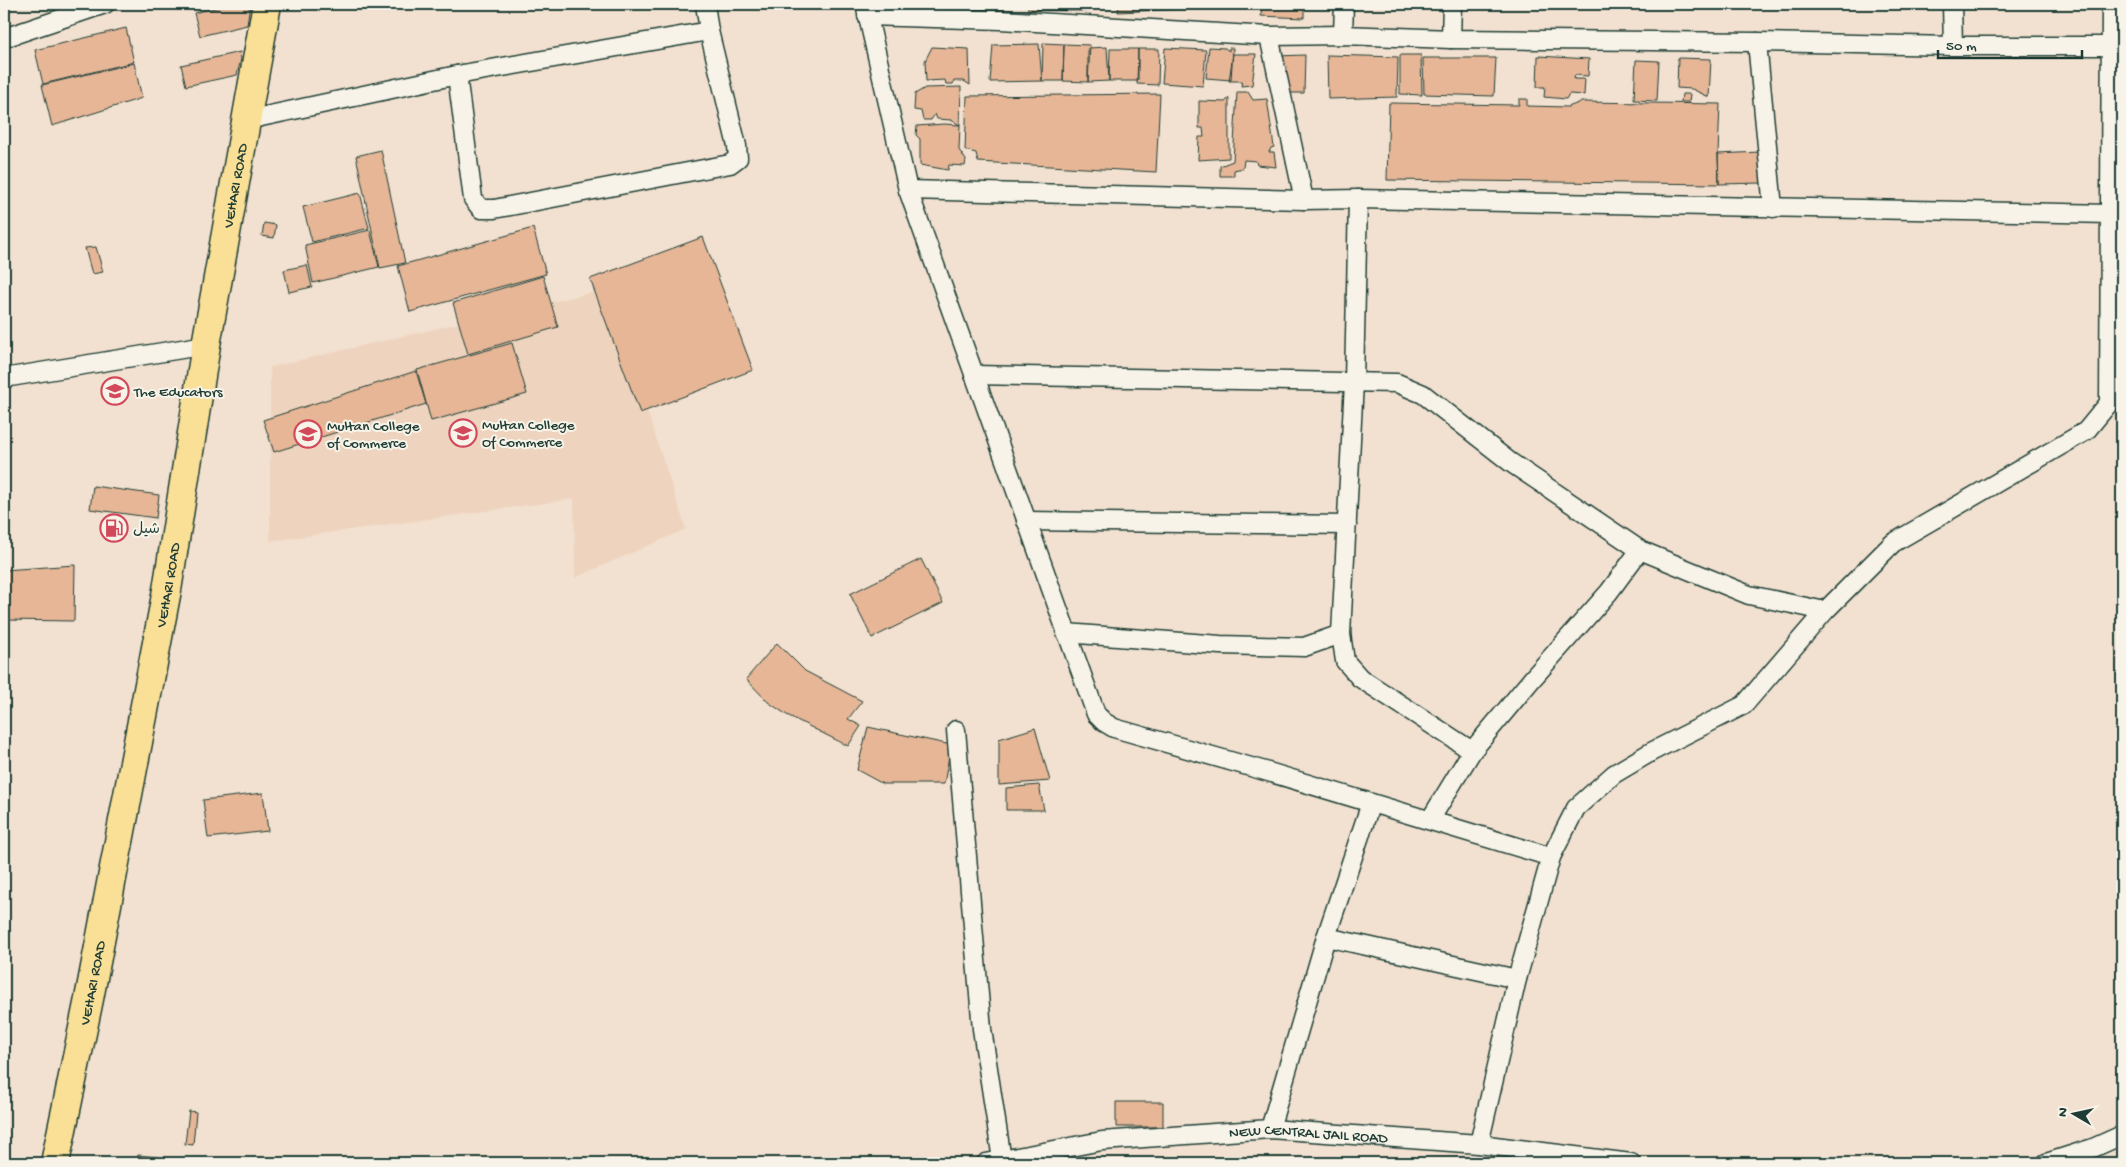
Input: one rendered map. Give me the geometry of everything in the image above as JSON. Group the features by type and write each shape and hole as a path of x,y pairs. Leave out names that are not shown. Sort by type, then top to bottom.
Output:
{"main road":[{"name":"VEHARI ROAD","path":"55,1163 89,999 167,590 206,345 267,4"}],"street":[{"path":"4,38 106,4"},
{"path":"457,75 473,199 481,209 494,209 730,164 738,158 737,146 709,31 705,4"},
{"path":"1343,35 1344,4"},
{"path":"1451,39 1452,4"},
{"path":"1952,4 1953,46"},
{"path":"1479,1144 1517,979 1551,857 1576,808 1622,770 1650,752 1744,705 1825,611 1893,543 2086,431 2116,403 2116,213 2111,4"},
{"path":"1551,857 1265,771 1114,728 1096,714 908,190 866,10 1001,12 1269,36 1343,35 1451,39 1953,46 2111,46"},
{"path":"247,120 457,75 709,31"},
{"path":"1269,36 1304,200"},
{"path":"1757,42 1773,208"},
{"path":"908,190 1304,200 1358,199 2116,213"},
{"path":"1358,199 1354,382 1341,634 1345,661 1360,678 1472,751"},
{"path":"4,378 206,345"},
{"path":"974,376 1397,383 1423,394 1510,462 1640,550 1749,595 1825,611"},
{"path":"1026,521 1347,525"},
{"path":"1430,820 1472,751 1532,679 1609,592 1640,550"},
{"path":"1066,633 1220,645 1304,648 1341,634"},
{"path":"956,730 994,1162"},
{"path":"1270,1129 1326,937 1371,803"},
{"path":"1326,937 1517,979"},
{"name":"NEW CENTRAL JAIL ROAD","path":"994,1162 1102,1141 1270,1129 1479,1144 1631,1163"},
{"path":"2046,1163 2093,1148 2122,1135"}],"shaded area":[{"name":"Multan College Of Commerce","path":"607,289 686,529 575,578 574,499 270,541 270,367"}],"building":[{"path":"231,4 250,4 247,25 200,36 194,13"},
{"path":"893,4 991,4 992,14 894,17"},
{"path":"1028,4 1086,4 1086,11 1028,10"},
{"path":"1119,4 1159,4 1159,10 1118,12"},
{"path":"1159,4 1193,4 1193,9 1159,10"},
{"path":"1193,4 1241,4 1241,8 1193,9"},
{"path":"1262,4 1304,4 1304,18 1261,16"},
{"path":"126,28 134,62 43,84 35,50"},
{"path":"1043,43 1064,44 1063,81 1042,81"},
{"path":"1039,44 1042,81 990,82 993,45"},
{"path":"1064,44 1090,45 1088,82 1063,81"},
{"path":"932,47 969,49 970,85 964,81 954,81 953,84 946,84 945,80 926,81 925,61"},
{"path":"1107,47 1109,81 1088,82 1088,48"},
{"path":"1209,47 1225,48 1229,51 1229,48 1233,48 1231,80 1206,78"},
{"path":"1165,48 1206,50 1203,86 1162,83"},
{"path":"1110,49 1138,49 1138,81 1109,81"},
{"path":"1138,49 1159,49 1158,85 1137,84"},
{"path":"240,52 241,59 237,75 186,86 181,65"},
{"path":"1233,54 1256,54 1252,85 1241,86 1242,81 1229,81"},
{"path":"1305,55 1304,93 1281,93 1276,56"},
{"path":"1327,55 1398,57 1397,97 1328,99"},
{"path":"1400,55 1421,55 1422,95 1400,94"},
{"path":"1538,56 1589,59 1588,76 1575,75 1574,79 1585,79 1584,95 1569,94 1566,99 1544,97 1545,87 1537,87"},
{"path":"1423,58 1496,58 1494,96 1424,94"},
{"path":"1678,58 1711,59 1709,97 1692,89 1677,88"},
{"path":"1636,60 1659,61 1657,101 1634,100"},
{"path":"134,63 142,98 52,126 42,85"},
{"path":"961,87 960,125 951,120 937,119 935,114 931,120 923,120 921,111 914,110 915,94 925,88"},
{"path":"1237,92 1248,92 1253,100 1267,99 1274,147 1269,152 1274,152 1276,167 1257,165 1256,161 1244,160 1243,168 1234,170 1234,176 1220,176 1220,166 1233,161"},
{"path":"1160,94 1156,172 978,162 976,153 965,150 967,96"},
{"path":"1682,94 1690,94 1689,102 1681,102"},
{"path":"1229,98 1229,158 1198,160 1199,137 1204,137 1203,128 1199,128 1199,101 1225,102"},
{"path":"1519,99 1527,99 1527,106 1568,107 1581,102 1720,104 1719,184 1387,180 1389,103 1519,105"},
{"path":"960,125 959,150 966,160 965,166 949,165 948,170 920,165 920,139 916,135 917,126"},
{"path":"381,150 405,263 380,268 356,156"},
{"path":"1760,152 1761,183 1719,184 1718,154"},
{"path":"360,193 369,228 312,242 303,207"},
{"path":"264,223 276,225 274,238 262,236"},
{"path":"533,228 546,274 410,312 398,266"},
{"path":"370,230 379,267 313,283 305,245"},
{"path":"703,237 753,370 640,413 590,279"},
{"path":"96,247 103,272 92,274 85,248"},
{"path":"307,265 312,287 289,292 284,270"},
{"path":"543,276 558,327 468,354 453,303"},
{"path":"512,343 527,394 431,421 417,370"},
{"path":"416,371 426,404 274,452 263,420"},
{"path":"93,486 159,495 156,518 90,509"},
{"path":"921,559 943,603 872,638 850,594"},
{"path":"75,565 74,621 4,620 4,570"},
{"path":"777,643 805,671 862,701 848,719 861,726 848,746 787,715 768,702 746,679"},
{"path":"868,727 951,745 944,784 883,784 857,770"},
{"path":"1035,728 1050,781 999,785 999,739"},
{"path":"1039,785 1044,810 1006,810 1006,788"},
{"path":"263,793 268,831 208,838 203,800"},
{"path":"1116,1102 1163,1102 1163,1127 1116,1127"},
{"path":"189,1111 196,1112 193,1145 185,1144"},
{"path":"138,1155 158,1157 157,1163 137,1163"}],"place":[{"name":"The Educators","path":"115,391"},
{"name":"Multan College Of Commerce","path":"463,433"},
{"name":"Multan College of Commerce","path":"308,434"},
{"name":"شیل","path":"114,528"}]}
